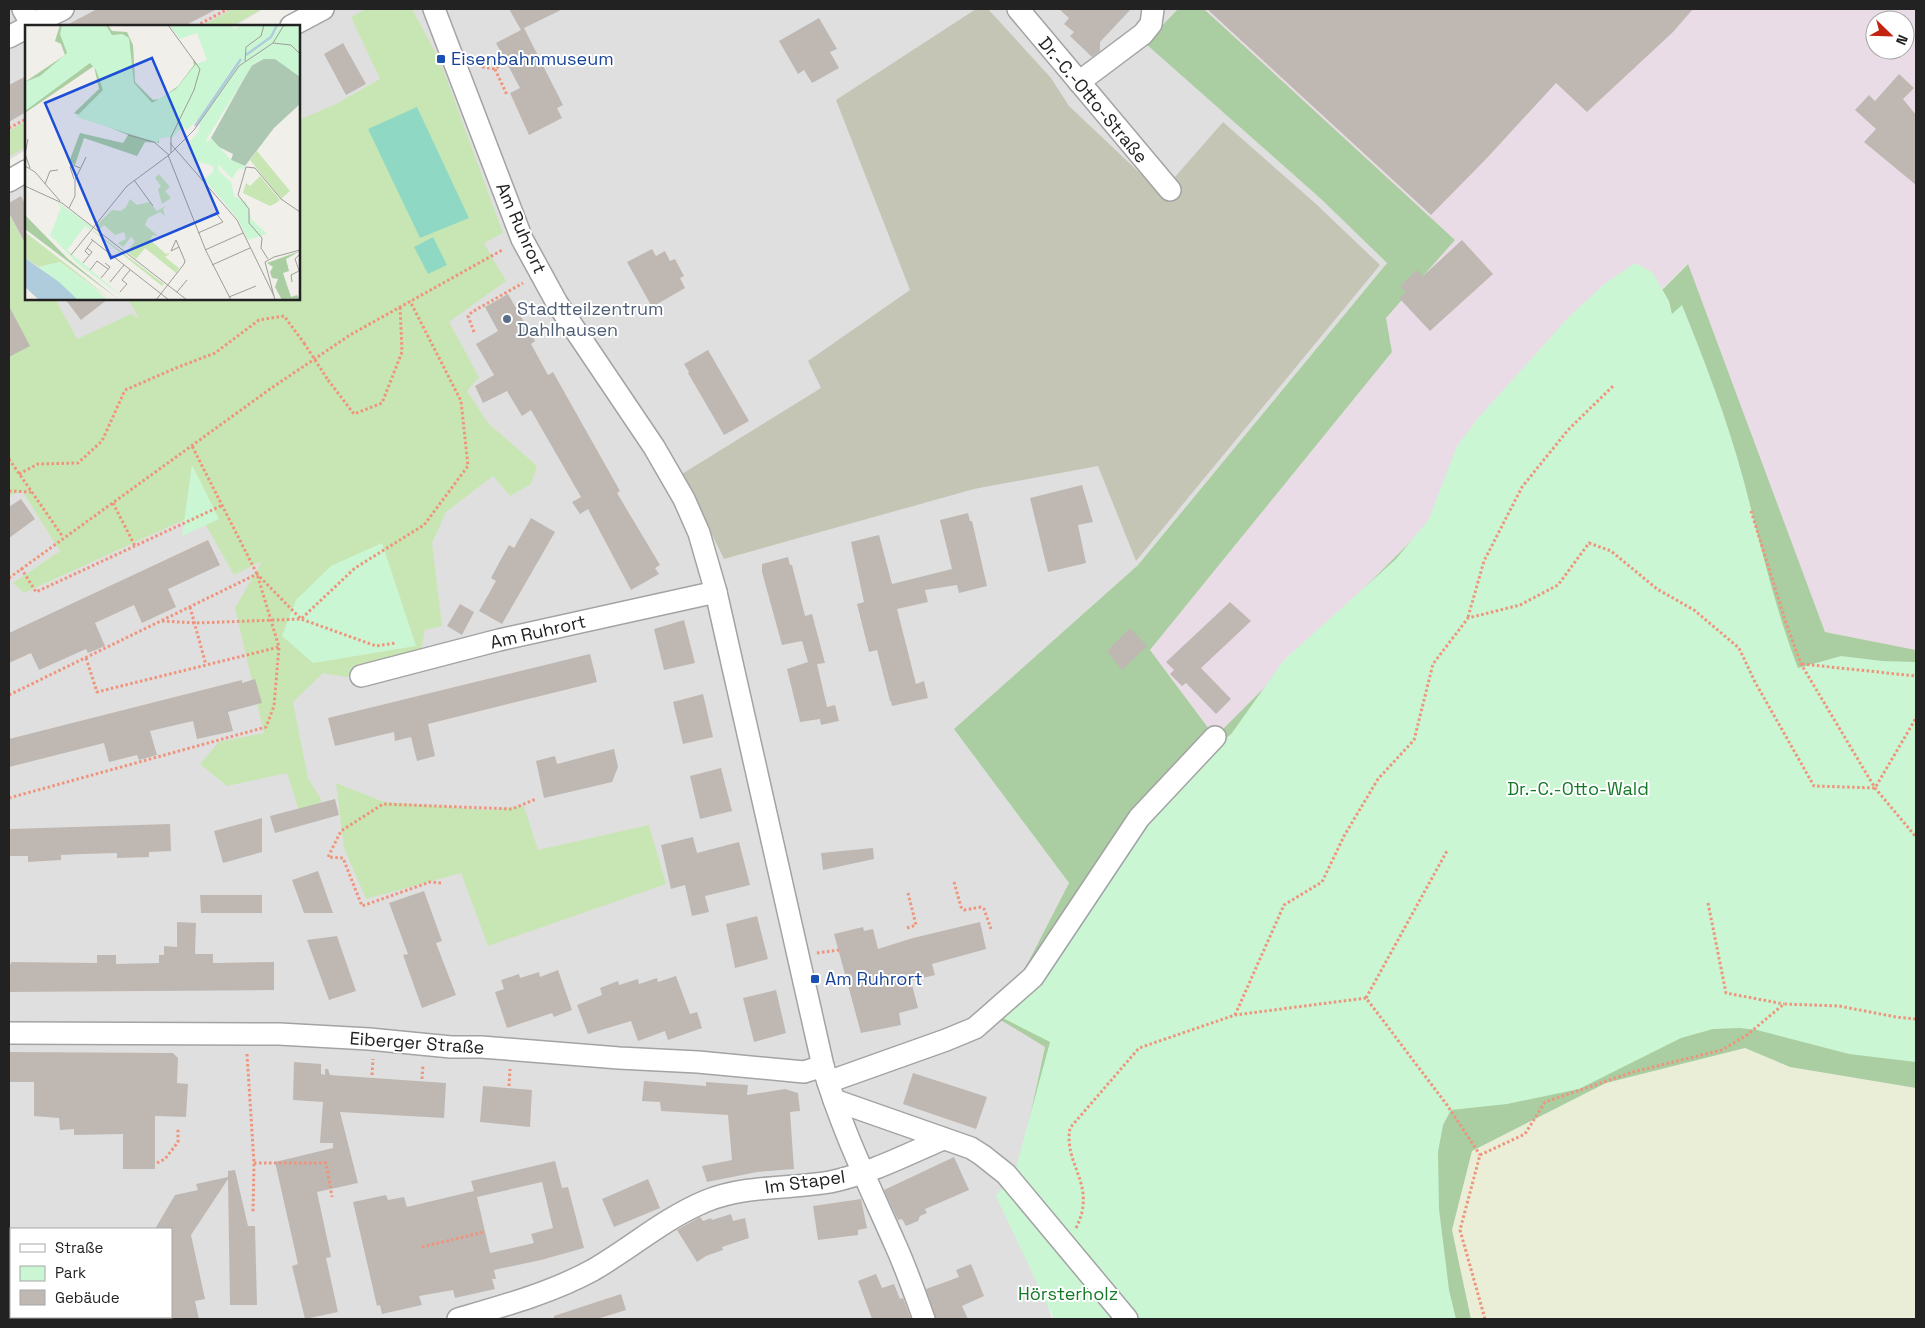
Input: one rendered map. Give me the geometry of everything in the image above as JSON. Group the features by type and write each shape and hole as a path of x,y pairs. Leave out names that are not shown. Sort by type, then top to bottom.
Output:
{"street":[{"path":"9,38 27,22 63,9"},
{"path":"293,25 323,9"},
{"name":"Am Ruhrort","path":"434,9 522,239 556,303 654,447 684,499 699,533 716,592 828,1083 862,1173 896,1246 924,1319"},
{"name":"Dr.-C.-Otto-Straße","path":"1018,9 1170,190"},
{"path":"1079,82 1143,34 1151,24 1152,9"},
{"path":"9,181 25,172"},
{"name":"Am Ruhrort","path":"361,676 499,640 716,592"},
{"name":"Eiberger Straße","path":"9,1033 279,1034 343,1037 451,1047 481,1047 698,1062 804,1072 828,1083 975,1028 1033,977 1139,818 1215,737"},
{"path":"828,1083 943,1139 971,1148 982,1155 1006,1174 1127,1319"},
{"name":"Im Stapel","path":"458,1319 547,1291 592,1270 681,1214 727,1194 829,1182 862,1173 943,1139"}],"path":[{"path":"198,25 228,9"},
{"path":"477,58 483,66 495,69 506,62"},
{"path":"495,69 507,94"},
{"path":"9,128 25,120"},
{"path":"9,578 270,389 350,335 522,239"},
{"path":"474,332 468,316 472,312 540,273"},
{"path":"301,619 355,568 424,525 468,466 461,401 410,301"},
{"path":"19,474 38,464 78,463 102,441 125,390 215,353 259,320 284,316 354,414 382,403 402,352 400,306"},
{"path":"1235,1015 1284,905 1322,882 1344,836 1378,779 1414,740 1433,664 1468,618 1484,561 1522,487 1568,430 1613,386"},
{"path":"9,798 266,727 274,706 279,647 257,574 192,446"},
{"path":"9,459 63,538"},
{"path":"9,491 31,492"},
{"path":"113,503 135,546"},
{"path":"21,568 36,592 223,505"},
{"path":"1751,510 1786,623 1801,664 1875,788 1916,836"},
{"path":"1468,618 1520,605 1558,585 1589,542 1611,551 1657,589 1694,610 1739,648 1754,682 1814,786 1875,788"},
{"path":"257,574 301,619"},
{"path":"9,695 257,574"},
{"path":"190,607 196,623 206,665"},
{"path":"162,621 196,623 301,619 376,646 402,643"},
{"path":"86,658 97,692 279,647"},
{"path":"1801,664 1916,676"},
{"path":"1875,788 1916,718"},
{"path":"441,884 430,882 362,906 343,858 328,857 341,832 383,804 512,809 536,799"},
{"path":"1366,998 1448,849"},
{"path":"954,882 961,907 964,910 981,907 984,909 991,929"},
{"path":"907,928 916,925 908,893"},
{"path":"1708,903 1726,993 1784,1004 1839,1006 1916,1019"},
{"path":"1066,1245 1083,1214 1083,1187 1068,1142 1070,1128 1139,1048 1235,1015 1366,998"},
{"path":"1366,998 1448,1105 1480,1155 1460,1230 1486,1319"},
{"path":"1480,1155 1525,1134 1545,1102 1633,1072 1722,1050 1747,1035 1784,1004"},
{"path":"246,1034 254,1163 253,1213"},
{"path":"157,1163 165,1159 178,1142 178,1128"},
{"path":"254,1163 326,1163 332,1197"},
{"path":"422,1247 484,1232"}],"shaded area":[{"path":"9,9 263,9 237,25 25,25 25,151 9,160"},
{"path":"337,9 1178,9 1145,42 1321,199 1387,263 1138,565 955,729 1069,883 1000,1019 1045,1047 1013,1193 1052,1319 9,1319 9,192 25,183 25,300 300,300 300,29"},
{"path":"976,9 988,9 1051,78 1069,106 1161,193 1223,122 1316,204 1380,265 1136,561 1098,466 974,489 724,559 682,474 821,388 808,361 910,290 836,100"},
{"path":"1204,9 1916,9 1916,650 1825,632 1687,264 1215,737 1150,650 1392,352 1386,318 1455,240"},
{"path":"1745,1048 1790,1067 1916,1088 1916,1319 1471,1319 1452,1230 1472,1151 1606,1083"}],"green space":[{"path":"233,9 262,9 234,25 203,25"},
{"path":"366,9 412,9 440,61 503,233 484,243 506,281 449,322 479,377 467,391 488,423 537,466 531,484 510,496 493,476 446,512 432,543 442,626 425,630 420,656 346,677 323,673 293,702 308,778 322,801 300,814 287,773 227,786 200,764 219,742 264,733 235,608 262,561 234,575 199,513 24,593 13,583 60,551 22,491 9,496 9,214 25,244 25,300 56,300 77,339 131,314 139,318 129,300 300,300 300,120 336,104 380,79 351,17"},
{"name":"Dr.-C.-Otto-Wald","path":"1178,9 1204,9 1455,240 1386,318 1392,352 1150,650 1215,737 1688,264 1825,632 1916,650 1916,1088 1790,1067 1745,1048 1606,1083 1472,1151 1452,1230 1471,1319 1138,1319 1017,1176 1045,1047 999,1019 1069,883 954,729 1138,565 1387,263 1321,199 1145,43"},
{"path":"417,107 469,218 420,238 368,129"},
{"path":"25,122 25,148 9,157 9,131"},
{"path":"433,237 447,265 428,274 414,247"},
{"name":"Dr.-C.-Otto-Wald","path":"1635,263 1652,272 1669,301 1672,314 1682,305 1723,412 1775,598 1798,668 1841,656 1882,661 1916,662 1916,1062 1849,1054 1757,1030 1740,1028 1713,1029 1681,1038 1579,1089 1507,1104 1451,1110 1443,1125 1438,1152 1439,1209 1449,1290 1456,1319 1054,1319 996,1196 1014,1175 1050,1042 1001,1017 1057,957 1088,915 1108,870 1141,817 1232,733 1284,660 1396,559 1429,519 1457,446 1479,417 1568,318 1604,284"},
{"path":"192,465 219,519 182,536"},
{"path":"382,543 416,646 313,663 282,636 296,600 331,566"},
{"path":"336,783 384,802 489,810 524,806 538,850 649,825 666,884 488,946 461,873 366,899 344,848"},
{"path":"90,1318 129,1318 129,1319"}],"building":[{"path":"97,9 217,9 186,25 67,25"},
{"path":"509,9 563,9 524,28 563,105 557,108 562,118 529,135 510,93 520,88 496,43 521,30"},
{"path":"1059,9 1131,9 1100,42 1100,51 1092,57 1070,36 1074,32 1064,24 1069,18"},
{"path":"1207,9 1693,9 1673,32 1587,112 1556,83 1431,215"},
{"path":"819,18 837,49 830,52 839,68 812,83 804,70 798,74 779,41"},
{"path":"343,43 366,84 346,95 324,54"},
{"path":"1899,74 1914,88 1903,99 1916,115 1916,185 1864,142 1876,129 1855,110 1869,95 1875,101"},
{"path":"25,77 25,113 9,122 9,85"},
{"path":"21,196 25,204 25,243 9,213 9,203"},
{"path":"1462,240 1493,274 1430,331 1399,298 1406,292 1400,286 1417,270 1423,276"},
{"path":"652,249 656,256 665,251 670,261 675,259 684,276 680,278 685,288 652,307 627,262"},
{"path":"508,294 535,341 531,344 548,375 553,372 620,491 617,493 660,565 655,568 659,574 631,590 588,509 580,514 572,502 581,497 531,410 522,416 507,391 483,403 475,386 494,375 476,344 498,331 485,307"},
{"path":"66,300 107,300 81,320"},
{"path":"9,306 30,346 9,357"},
{"path":"708,350 749,421 724,435 684,364"},
{"path":"1082,485 1093,522 1078,525 1086,563 1048,572 1030,498"},
{"path":"21,499 35,519 9,538 9,507"},
{"path":"968,513 970,521 972,521 987,586 959,593 957,585 925,590 928,602 897,609 916,684 924,681 928,698 892,706 877,650 869,652 857,604 864,602 851,542 879,535 892,584 952,569 940,520"},
{"path":"531,518 555,532 502,624 479,611 496,581 491,578 500,561 509,545 514,548"},
{"path":"208,540 220,565 168,589 176,607 142,623 134,605 95,623 105,646 88,653 86,649 39,670 31,653 9,663 9,633"},
{"path":"788,557 790,565 792,565 805,616 812,614 825,663 817,664 827,707 835,705 839,721 821,725 820,719 800,722 787,669 808,662 802,641 782,645 762,572 762,564"},
{"path":"1230,602 1251,621 1201,668 1231,699 1216,714 1186,683 1182,686 1170,674 1174,670 1166,662"},
{"path":"460,604 474,612 462,635 447,626"},
{"path":"684,620 695,663 664,670 654,629"},
{"path":"1130,628 1147,646 1122,670 1107,651"},
{"path":"590,654 597,682 428,724 435,756 417,761 411,737 395,741 394,732 335,746 328,718"},
{"path":"255,679 262,703 228,712 233,731 197,739 193,721 150,731 157,755 139,760 137,755 109,762 104,743 9,767 9,739 242,680 242,683"},
{"path":"703,694 713,737 683,744 673,702"},
{"path":"614,749 618,767 612,782 544,798 536,761 555,756 557,764"},
{"path":"721,768 732,811 700,819 690,776"},
{"path":"335,799 339,815 275,833 270,816"},
{"path":"262,818 262,852 223,863 214,831"},
{"path":"170,824 171,851 149,852 149,857 117,858 117,853 83,854 61,855 61,860 28,862 28,856 9,856 9,829"},
{"path":"693,837 697,853 739,842 750,885 705,896 709,912 692,916 685,885 671,889 661,845"},
{"path":"873,848 874,859 823,870 821,853"},
{"path":"318,871 333,913 304,913 292,880"},
{"path":"424,891 442,941 436,943 456,995 422,1008 403,955 408,954 389,903"},
{"path":"200,895 262,895 262,913 201,913"},
{"path":"757,916 768,959 735,968 726,924"},
{"path":"177,922 196,923 195,954 213,954 213,963 274,962 274,990 9,992 9,964 11,962 97,963 97,955 116,955 116,964 159,963 159,955 164,955 164,946 177,947"},
{"path":"980,922 986,949 932,964 935,975 911,981 918,1008 899,1013 901,1025 861,1033 834,934 863,927 864,931 873,929 878,949 913,938"},
{"path":"337,936 356,991 329,1000 307,940"},
{"path":"558,970 572,1010 554,1017 552,1013 507,1028 495,992 504,989 501,980 519,974 520,978 539,972 540,977"},
{"path":"676,976 690,1014 697,1012 702,1028 668,1040 665,1031 638,1041 631,1021 588,1034 577,1005 602,995 600,988 618,981 619,985 638,979 639,984 657,978 658,982"},
{"path":"776,990 786,1033 754,1042 743,998"},
{"path":"9,1052 173,1053 178,1058 177,1083 188,1084 186,1117 155,1116 155,1169 123,1169 123,1134 74,1135 74,1129 60,1130 59,1118 34,1116 34,1082 9,1082"},
{"path":"294,1062 321,1064 321,1074 325,1075 325,1069 328,1069 330,1075 446,1083 444,1118 340,1112 358,1183 317,1192 331,1257 326,1258 338,1312 305,1319 292,1266 298,1264 275,1162 333,1148 333,1143 320,1143 323,1102 293,1100"},
{"path":"913,1073 987,1097 976,1129 903,1104"},
{"path":"644,1081 706,1086 706,1082 748,1085 747,1095 785,1089 798,1093 800,1111 790,1112 794,1169 757,1172 707,1182 702,1166 732,1160 728,1115 661,1111 660,1102 642,1101"},
{"path":"483,1086 532,1090 530,1127 480,1122"},
{"path":"954,1157 969,1190 925,1209 927,1213 920,1216 918,1221 906,1226 902,1219 898,1220 884,1190"},
{"path":"555,1161 562,1188 568,1187 584,1248 494,1270 496,1279 492,1279 495,1289 455,1298 453,1290 419,1296 422,1305 382,1314 380,1305 377,1306 353,1202 386,1195 388,1200 404,1197 407,1207 474,1191 471,1181","holes":["542,1182 553,1228 531,1234 534,1243 490,1253 477,1197"]},
{"path":"235,1170 248,1226 255,1226 257,1305 230,1305 228,1179 191,1235 205,1299 195,1301 199,1319 171,1319 172,1228 156,1228 175,1195 198,1190 196,1184 228,1177 228,1171"},
{"path":"648,1179 660,1208 614,1227 602,1199"},
{"path":"861,1199 867,1228 858,1230 858,1235 818,1240 813,1206"},
{"path":"731,1214 733,1221 745,1218 749,1238 722,1247 723,1250 706,1256 697,1262 677,1230 700,1217 703,1221"},
{"path":"971,1264 984,1296 962,1306 968,1319 936,1319 926,1289 959,1277 956,1270"},
{"path":"876,1274 882,1288 894,1284 900,1299 903,1298 911,1319 872,1319 858,1281"},
{"path":"621,1294 626,1310 597,1319 554,1319 554,1316"}],"place":[{"name":"Eisenbahnmuseum","path":"441,59"},
{"name":"Stadtteilzentrum Dahlhausen","path":"507,319"},
{"name":"Am Ruhrort","path":"815,979"}],"park label":[{"name":"Hörsterholz","path":"1068,1294"}]}
